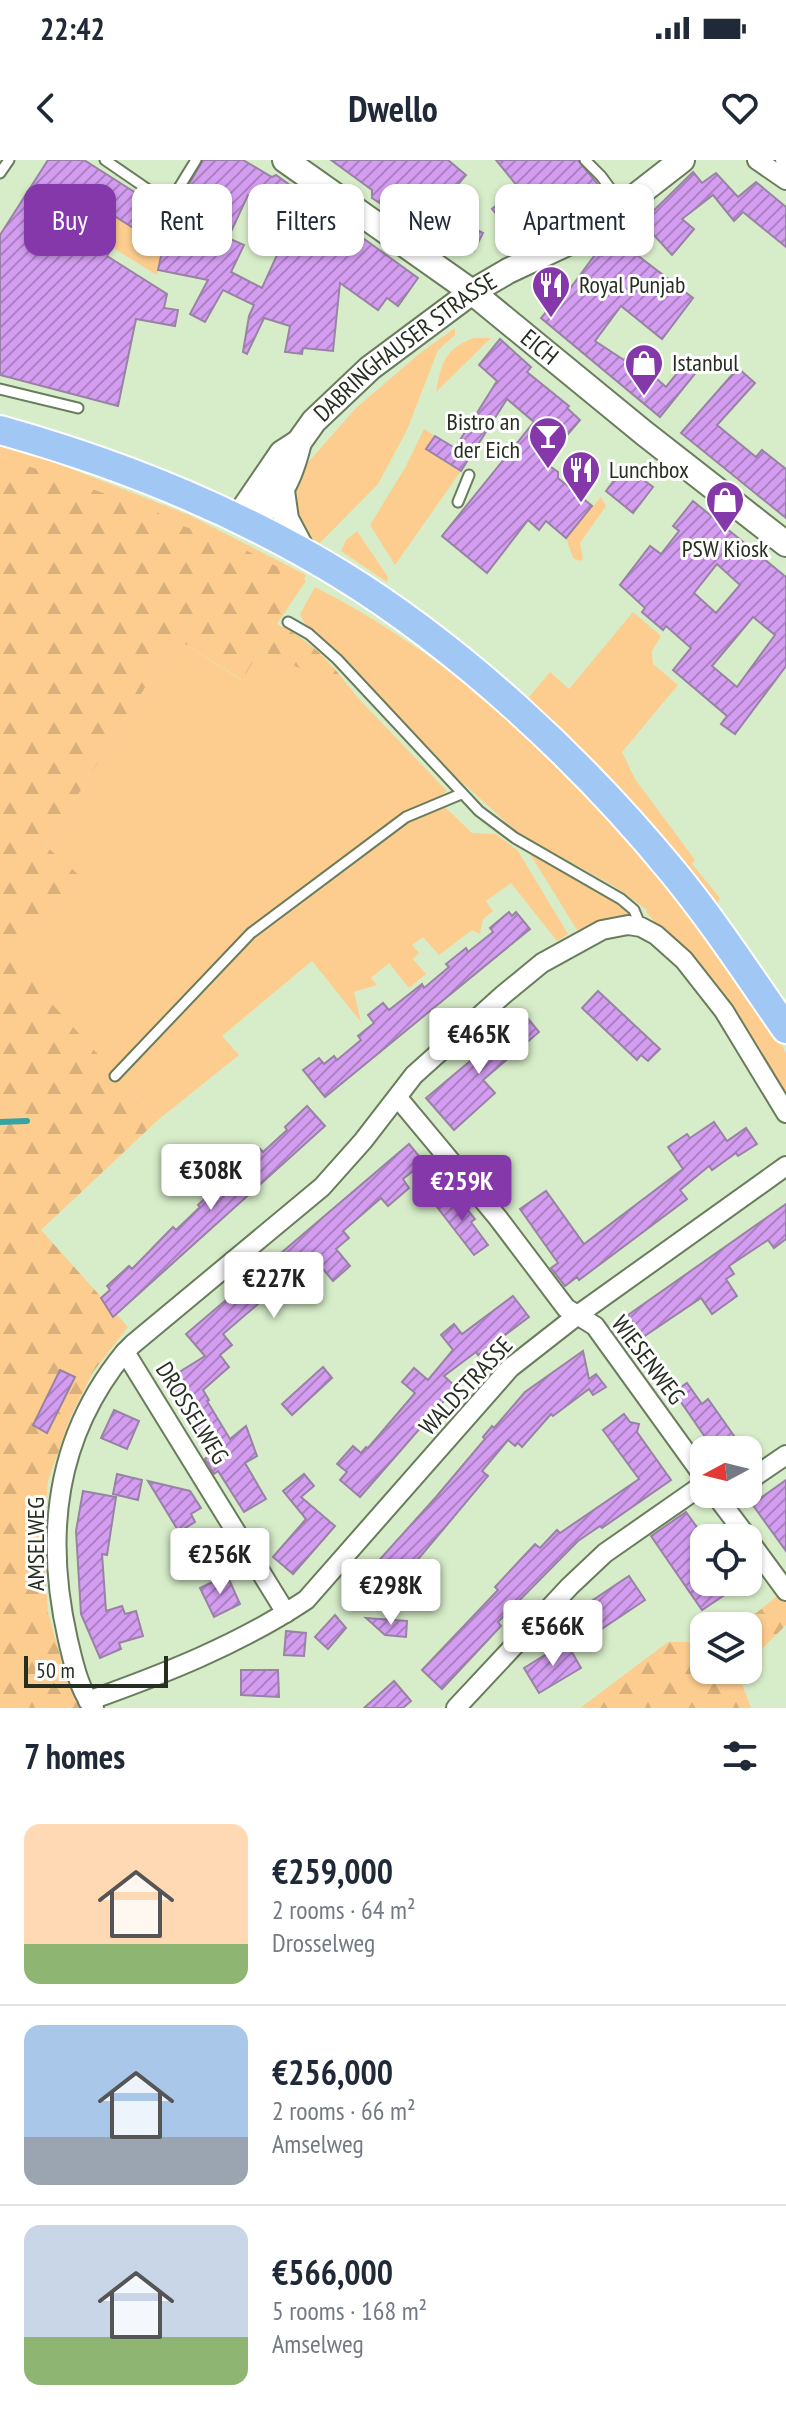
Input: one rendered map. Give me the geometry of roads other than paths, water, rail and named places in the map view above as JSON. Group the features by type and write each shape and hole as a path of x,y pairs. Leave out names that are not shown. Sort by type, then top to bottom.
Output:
{"main road":[{"name":"EICH","path":"285,160 472,292 786,544"},
{"name":"DABRINGHAUSER STRASSE","path":"651,184 682,160"},
{"name":"DABRINGHAUSER STRASSE","path":"244,522 282,491 299,442 314,421 361,376 472,292 540,256"},
{"path":"0,430 149,480 244,522 340,574 421,629 503,697 577,766 674,873 786,1029"},
{"name":"DABRINGHAUSER STRASSE","path":"244,522 272,464 299,442"},
{"path":"282,491 286,519 310,556"}],"street":[{"path":"757,160 786,180"},
{"name":"DROSSELWEG","path":"286,1613 125,1352 322,1187 414,1075 542,963 602,930 628,925 641,927"},
{"path":"641,927 656,935 684,960 724,1011 786,1113"},
{"path":"398,1098 498,1218 566,1308 579,1314"},
{"name":"WALDSTRASSE","path":"286,1613 315,1592 510,1368 579,1314 786,1166"},
{"name":"WIESENWEG","path":"579,1314 595,1326 690,1458"},
{"name":"AMSELWEG","path":"125,1352 105,1377 86,1415 60,1485 56,1547 60,1605 72,1658 91,1704 172,1672 286,1613"},
{"path":"762,1471 786,1455"},
{"path":"456,1708 605,1553 690,1494"},
{"path":"762,1558 786,1591"}],"lane":[{"path":"0,173 9,160"},
{"path":"105,160 169,204 196,160"},
{"path":"585,160 607,184"},
{"path":"0,389 78,408"},
{"path":"458,502 469,475"},
{"path":"288,622 309,634 337,659 479,811 515,838 621,899 634,910 641,927"},
{"path":"115,1076 251,933 273,915 406,817 461,794"}],"waterway":[{"path":"0,1122 27,1121"}],"place":[{"name":"Royal Punjab","path":"551,319"},
{"name":"Istanbul","path":"644,397"},
{"name":"Bistro an der Eich","path":"548,470"},
{"name":"Lunchbox","path":"581,504"},
{"name":"PSW Kiosk","path":"725,534"}]}
